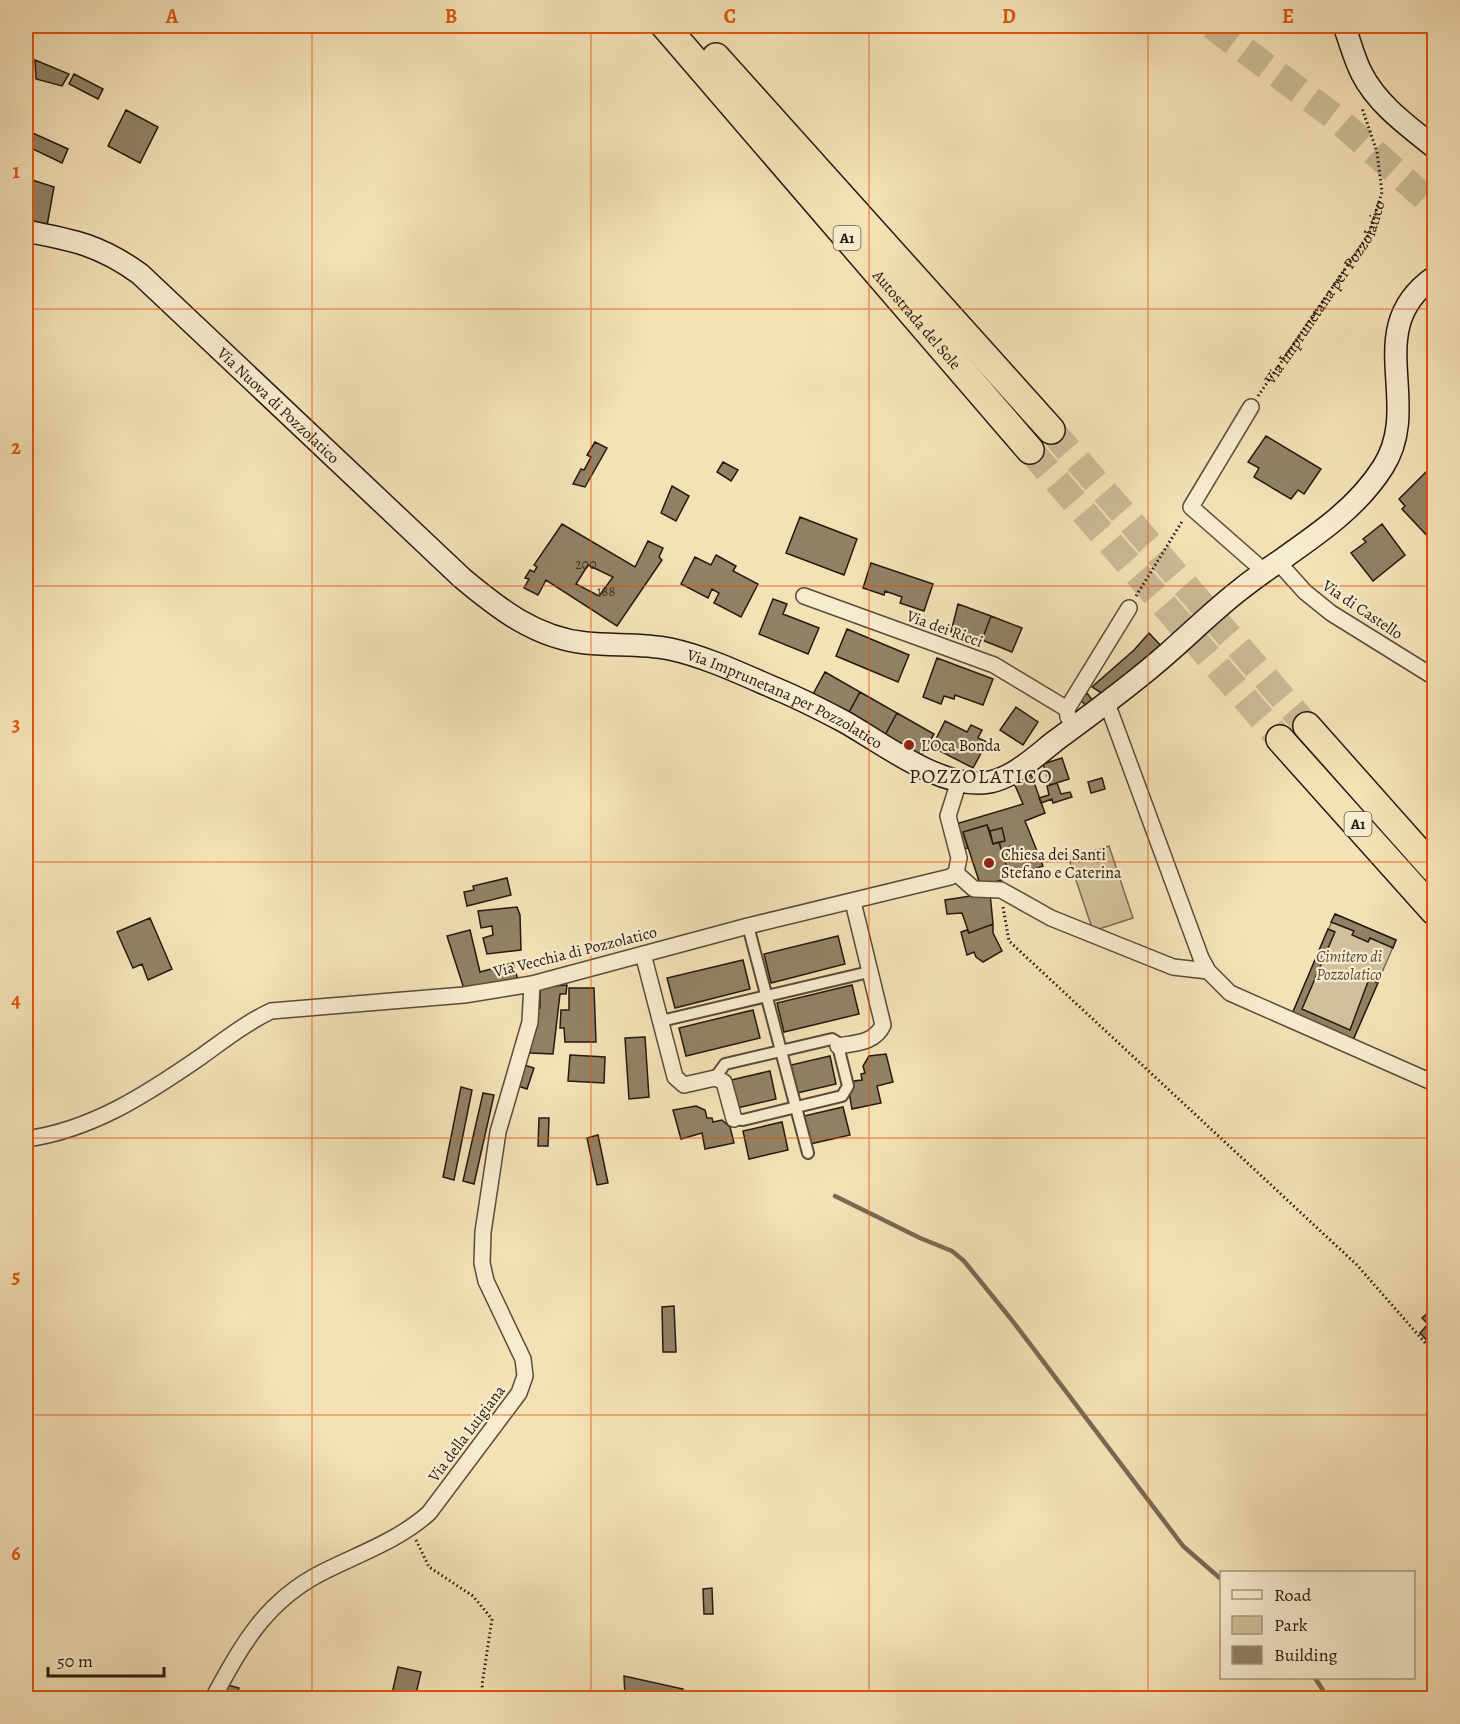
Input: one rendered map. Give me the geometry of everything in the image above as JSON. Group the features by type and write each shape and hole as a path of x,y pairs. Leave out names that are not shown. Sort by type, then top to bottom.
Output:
{"highway":[{"name":"Autostrada del Sole","path":"665,26 1030,450"},
{"name":"Autostrada del Sole","path":"686,26 1051,430"},
{"name":"A1","path":"1307,726 1434,869"},
{"name":"A1","path":"1280,739 1434,911"}],"main road":[{"path":"1344,26 1360,72 1370,89 1393,113 1434,147"},
{"name":"Via Nuova di Pozzolatico","path":"26,231 85,243 103,250 140,274 462,578 510,616"},
{"name":"Via Imprunetana per Pozzolatico","path":"510,616 543,633 573,641 654,646 691,655 812,705 917,764 959,781 992,782 1005,777 1071,718 1107,703 1241,589 1323,529 1352,504 1376,478 1396,440 1400,412 1394,359 1395,334 1412,299 1434,278"}],"street":[{"path":"1251,407 1191,507 1271,567"},
{"name":"Via di Castello","path":"1271,567 1331,613 1434,677"},
{"name":"Via dei Ricci","path":"804,596 994,665 1071,718"},
{"name":"Via Imprunetana per Pozzolatico","path":"1071,718 1129,608"},
{"path":"1107,703 1193,939 1208,971 1230,993 1434,1083"},
{"path":"959,781 948,816 958,858 956,873 974,889 1001,890 1051,918 1173,967 1208,971"},
{"name":"Via Vecchia di Pozzolatico","path":"26,1139 52,1136 116,1112 156,1088 252,1020 271,1011 464,994 532,984 748,926 943,880 956,873"},
{"path":"837,1046 871,1039 880,1033 883,1025 854,902"},
{"path":"748,926 808,1153"},
{"path":"643,954 675,1077 684,1085 715,1078 724,1082 734,1119 743,1119 842,1096 847,1092 848,1086 837,1046 832,1039 725,1064 715,1078"},
{"path":"661,1021 869,972"},
{"name":"Via della Luigiana","path":"213,1698 260,1619 282,1599 318,1574 411,1529 429,1513 519,1394 525,1376 524,1359 494,1299 482,1263 483,1232 498,1132 530,1022 532,984"}],"path":[{"name":"Via Imprunetana per Pozzolatico","path":"1251,407 1369,234 1382,192 1377,152 1359,99"},
{"path":"1129,608 1191,507"},
{"path":"1001,890 1009,941 1357,1265 1434,1353"},
{"path":"411,1529 429,1567 473,1596 492,1619 482,1685 484,1698"}],"green space":[{"path":"1109,846 1133,918 1093,931 1069,859"},
{"name":"Cimitero di Pozzolatico","path":"1335,914 1396,940 1353,1040 1292,1014"}],"building":[{"path":"35,60 69,74 62,86 36,79"},
{"path":"74,74 103,89 98,99 69,84"},
{"path":"126,110 158,127 140,163 108,146"},
{"path":"26,130 68,149 62,163 29,147 26,154"},
{"path":"26,178 54,187 47,226 26,223"},
{"path":"1266,436 1321,469 1304,494 1298,490 1291,499 1254,477 1259,468 1248,462"},
{"path":"595,442 607,448 585,487 573,484 591,457 587,455"},
{"path":"723,462 738,470 731,481 717,472"},
{"path":"1433,465 1434,543 1402,509 1405,506 1399,499"},
{"path":"672,486 689,496 676,521 661,513"},
{"path":"800,517 857,539 844,575 786,553"},
{"path":"562,524 635,567 648,541 663,548 659,557 662,560 617,626 546,580 538,595 524,588 529,579 525,578 530,570 534,572 537,567 534,565","holes":["588,565 613,577 599,596 576,584"]},
{"path":"1382,524 1405,555 1373,581 1351,553 1366,542 1363,539"},
{"path":"716,555 736,566 733,571 758,584 741,617 714,603 719,593 712,589 708,598 681,584 695,557 711,565"},
{"path":"871,563 933,584 924,611 900,603 902,597 885,591 884,595 863,588"},
{"path":"773,599 787,604 783,614 819,628 808,654 759,634"},
{"path":"958,604 991,616 982,640 951,632"},
{"path":"991,616 1022,628 1012,652 982,640"},
{"path":"847,629 909,655 898,682 836,656"},
{"path":"1149,633 1162,647 1106,696 1092,687 1134,650"},
{"path":"937,658 993,679 983,705 955,695 954,699 944,696 941,704 923,697"},
{"path":"825,672 860,692 847,716 812,696"},
{"path":"860,692 897,713 884,737 847,716"},
{"path":"1087,693 1093,701 1086,706 1080,699"},
{"path":"1016,707 1038,722 1023,745 1000,730"},
{"path":"897,713 934,734 920,758 884,737"},
{"path":"945,721 967,732 971,725 982,730 978,738 987,742 973,768 932,747"},
{"path":"1062,758 1069,779 1050,785 1043,764"},
{"path":"1031,774 1045,813 1025,821 1043,866 1010,877 999,842 1005,841 1002,828 990,831 987,825 963,832 968,848 960,850 956,824 1023,804 1014,783","holes":["1012,846 1016,857 1009,859 1006,848"]},
{"path":"1102,778 1105,789 1091,793 1088,782"},
{"path":"1057,783 1061,794 1070,792 1072,797 1053,803 1052,799 1041,803 1039,798 1049,795 1047,786"},
{"name":"Chiesa dei Santi Stefano e Caterina","path":"987,825 993,844 999,842 1010,877 981,887 963,832"},
{"path":"1002,828 1005,841 993,844 990,831"},
{"path":"507,878 511,895 467,906 464,892 474,890 473,886"},
{"path":"990,893 993,924 969,933 962,913 947,914 945,900"},
{"path":"517,907 520,915 521,950 487,954 483,938 493,935 492,926 481,928 478,911"},
{"path":"1335,914 1396,940 1393,948 1370,938 1368,942 1352,935 1354,931 1331,922"},
{"path":"150,918 172,969 148,980 142,964 133,968 117,932"},
{"path":"993,924 993,933 1002,951 983,962 976,957 974,952 967,955 961,932 967,930 969,933"},
{"path":"1328,929 1335,932 1302,1009 1350,1030 1369,979 1378,983 1353,1040 1292,1014"},
{"path":"470,930 480,972 513,963 518,980 464,989 447,936"},
{"path":"838,936 845,964 771,983 764,954"},
{"path":"743,960 750,989 675,1008 667,978"},
{"path":"567,985 566,994 560,994 553,1054 530,1053 536,1009 540,1008 540,987"},
{"path":"852,985 859,1014 784,1032 777,1003"},
{"path":"569,988 594,988 596,1042 565,1042 564,1028 560,1028 561,1010 569,1010"},
{"path":"753,1010 760,1038 686,1056 679,1028"},
{"path":"645,1037 649,1097 629,1099 625,1038"},
{"path":"886,1054 893,1082 877,1086 881,1103 852,1109 849,1092 854,1081 862,1080 861,1074 865,1073 863,1066 869,1056"},
{"path":"570,1055 605,1057 604,1083 568,1081"},
{"path":"830,1056 836,1084 797,1093 791,1065"},
{"path":"524,1065 534,1068 527,1089 518,1086"},
{"path":"770,1071 776,1099 737,1108 731,1080"},
{"path":"461,1087 472,1090 454,1180 443,1177"},
{"path":"483,1093 494,1095 474,1184 463,1181"},
{"path":"696,1106 705,1110 707,1118 712,1118 713,1122 722,1120 730,1127 734,1143 705,1149 702,1133 681,1139 673,1110"},
{"path":"843,1107 850,1135 810,1144 804,1116"},
{"path":"539,1118 549,1118 548,1146 538,1146"},
{"path":"782,1122 788,1150 749,1159 743,1131"},
{"path":"598,1135 608,1183 597,1185 587,1138"},
{"path":"674,1306 676,1352 663,1352 662,1307"},
{"path":"1434,1307 1434,1348 1420,1333 1428,1324 1422,1318"},
{"path":"712,1588 713,1614 704,1614 703,1589"},
{"path":"398,1667 421,1672 415,1698 391,1698"},
{"path":"624,1676 683,1689 680,1698 625,1696"},
{"path":"224,1684 239,1688 236,1698 220,1698"}],"waterway":[{"path":"835,1196 920,1238 952,1251 964,1261 1011,1319 1183,1546 1220,1578"},
{"path":"1316,1679 1328,1698"}],"tunnel":[{"path":"1212,26 1336,118 1434,206"},
{"path":"1051,430 1307,726"},
{"path":"1030,450 1280,739"}],"place":[{"name":"L’Oca Bonda","path":"909,745"},
{"name":"Chiesa dei Santi Stefano e Caterina","path":"989,863"}],"district":[{"name":"POZZOLATICO","path":"981,776"}]}
